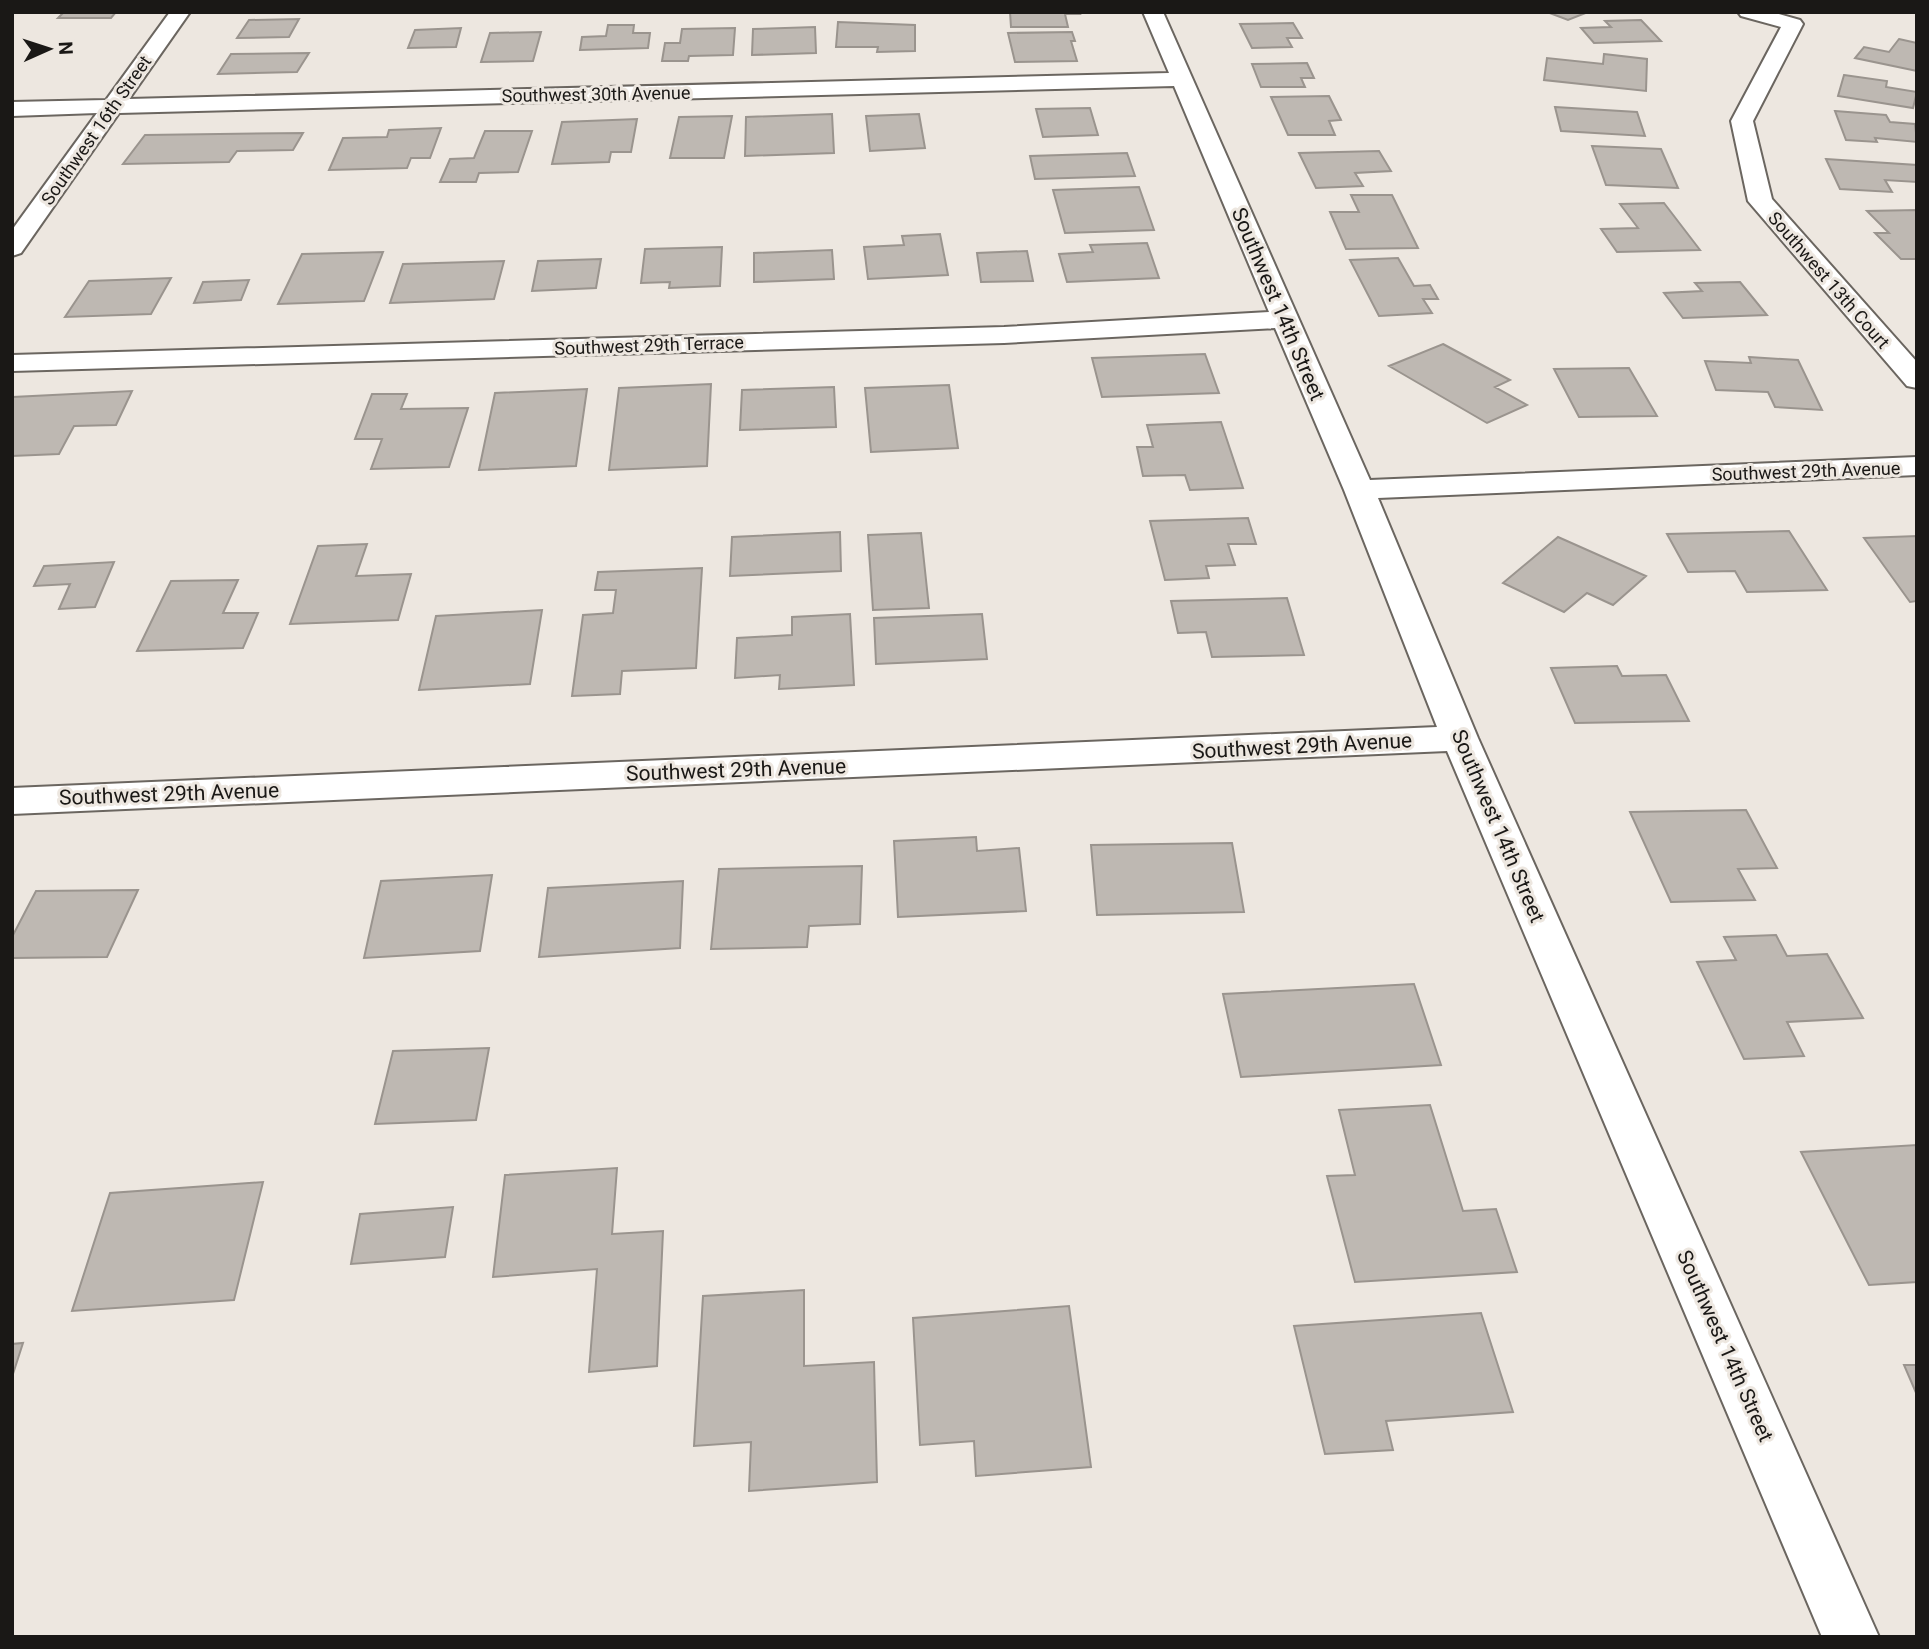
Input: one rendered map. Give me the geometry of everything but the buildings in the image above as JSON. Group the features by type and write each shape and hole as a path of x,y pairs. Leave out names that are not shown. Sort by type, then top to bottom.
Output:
{"street":[{"name":"Southwest 16th Street","path":"12,248 180,12"},
{"name":"Southwest 14th Street","path":"1153,12 1359,490 1460,738 1851,1637"},
{"name":"Southwest 13th Court","path":"1748,12 1802,20 1742,121 1760,201 1917,380"},
{"name":"Southwest 30th Avenue","path":"12,109 1181,79"},
{"name":"Southwest 29th Terrace","path":"12,363 1004,335 1285,319"},
{"name":"Southwest 29th Avenue","path":"1359,490 1917,466"},
{"name":"Southwest 29th Avenue","path":"12,801 1460,738"}]}
